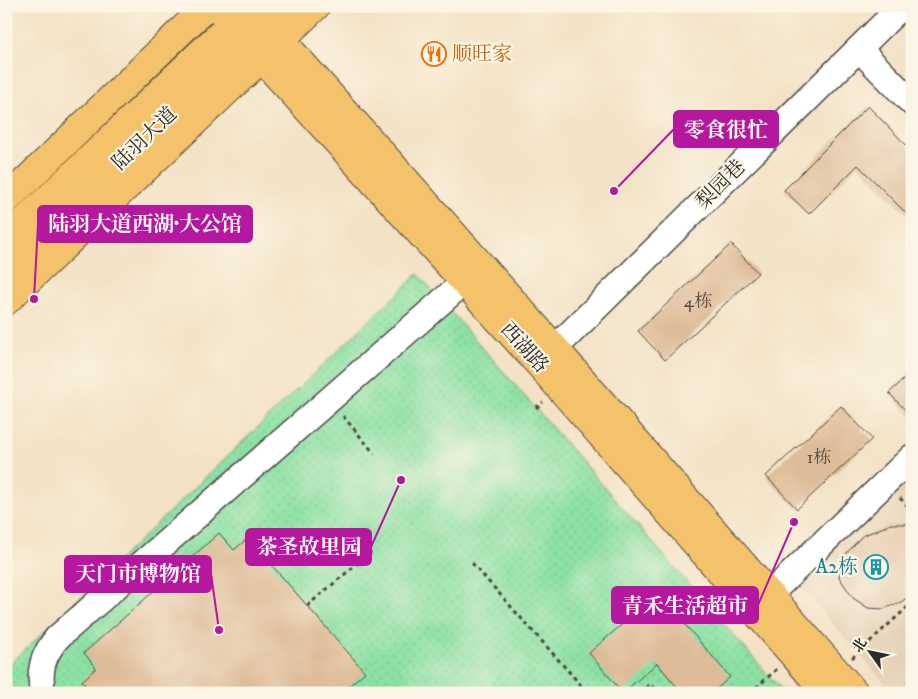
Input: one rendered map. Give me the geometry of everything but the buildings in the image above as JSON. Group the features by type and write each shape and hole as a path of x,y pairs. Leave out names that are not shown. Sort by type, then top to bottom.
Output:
{"main road":[{"path":"6,200 207,6"},
{"path":"6,301 254,24 316,6"},
{"name":"陆羽大道","path":"6,239 254,24"},
{"name":"陆羽大道","path":"6,271 254,24"},
{"name":"西湖路","path":"254,24 464,282 547,356 794,655 832,682 855,693"},
{"name":"西湖路","path":"254,24 547,356 770,594 832,682"}],"street":[{"name":"梨园巷","path":"547,356 902,6"},
{"path":"859,49 912,103"},
{"path":"42,693 40,682 41,669 49,648 57,638 464,282"},
{"path":"770,594 912,457"}],"path":[{"path":"329,400 374,453"},
{"path":"307,606 371,552"},
{"path":"472,563 588,693"},
{"path":"832,682 912,603"},
{"path":"750,693 794,655"},
{"path":"640,693 650,684 658,693"}],"shaded area":[{"path":"912,469 912,693 893,693 797,582"}],"green space":[{"path":"418,274 784,693 6,693 6,668"}],"place":[{"name":"顺旺家","path":"434,54"},
{"name":"零食很忙","path":"614,191"},
{"name":"陆羽大道西湖·大公馆","path":"34,299"},
{"name":"茶圣故里园","path":"401,480"},
{"name":"青禾生活超市","path":"794,522"},
{"name":"A2栋","path":"876,567"},
{"name":"天门市博物馆","path":"219,630"}]}
